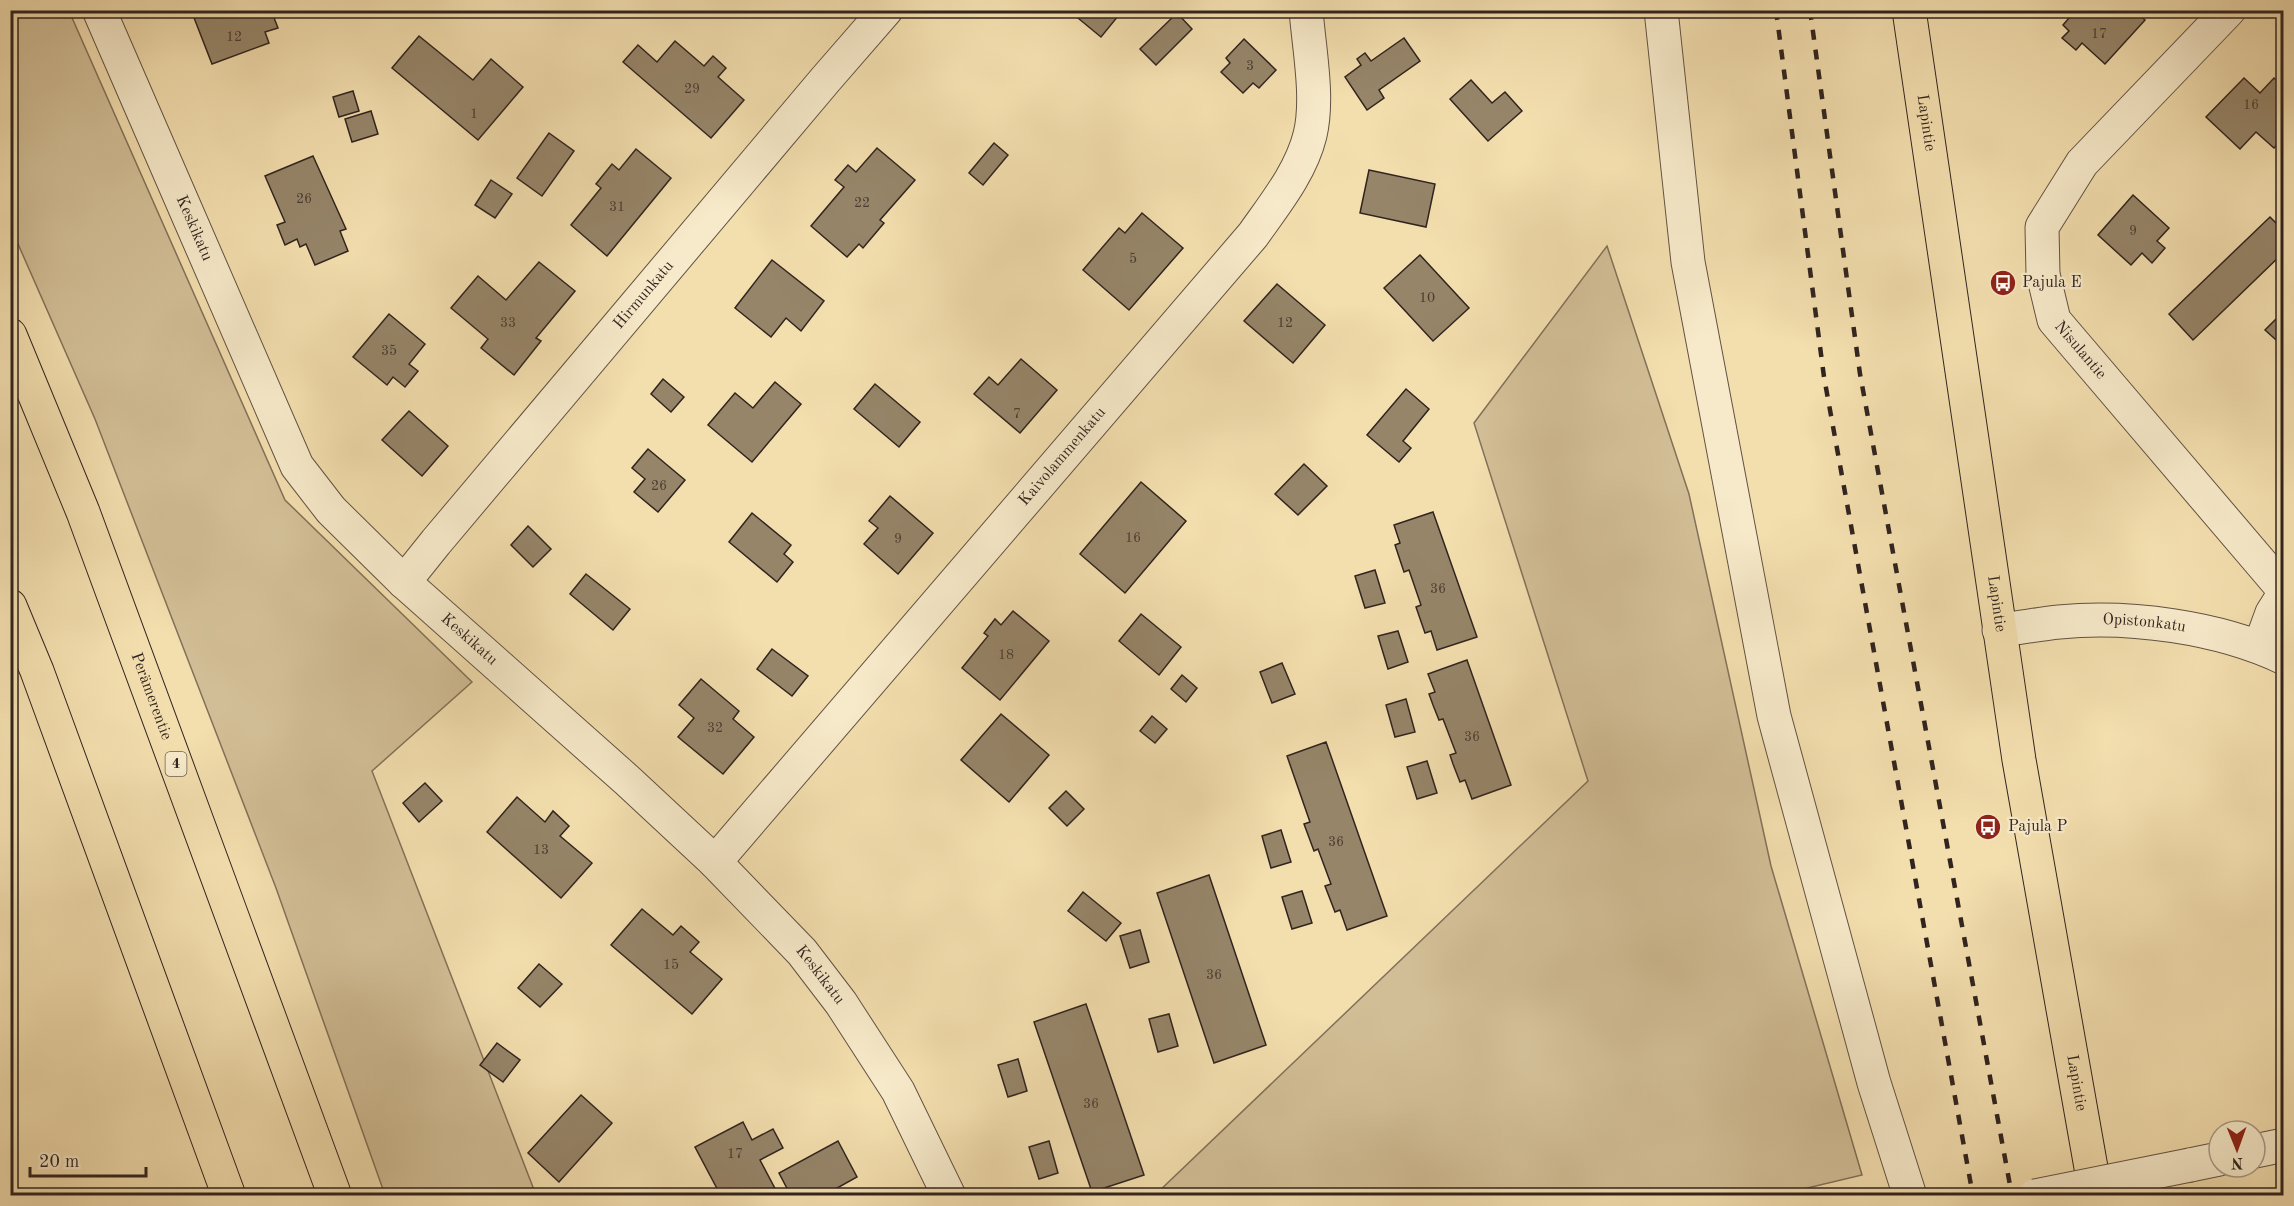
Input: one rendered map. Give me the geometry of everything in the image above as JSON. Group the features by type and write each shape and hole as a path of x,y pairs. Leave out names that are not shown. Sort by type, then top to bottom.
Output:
{"main road":[{"name":"Lapintie","path":"1908,10 2019,760 2096,1196"},
{"name":"Perämerentie","path":"10,335 87,523 335,1196"},
{"path":"10,606 41,682 229,1196"}],"street":[{"name":"Keskikatu","path":"99,10 297,466 331,510 405,582 612,766 715,862 802,952 846,1012 898,1091 949,1196"},
{"name":"Hirmunkatu","path":"405,582 443,533 886,10"},
{"name":"Kaivolammenkatu","path":"715,862 1253,235 1282,193 1310,136 1313,98 1306,10"},
{"path":"1661,10 1688,262 1774,716 1874,1083 1910,1196"},
{"name":"Nisulantie","path":"2229,10 2082,163 2042,227 2043,274 2054,320 2283,592"},
{"path":"2272,652 2272,613 2283,592"},
{"name":"Opistonkatu","path":"2000,630 2060,622 2129,621 2192,629 2272,652"},
{"path":"2267,1148 2283,1145"},
{"path":"2035,1196 2204,1162"}],"shaded area":[{"path":"10,11 69,11 285,500 472,682 372,771 536,1195 385,1195 276,888 95,419 11,228"},
{"path":"1607,246 1689,494 1771,866 1862,1175 1774,1196 1155,1195 1588,781 1474,423"}],"building":[{"path":"191,10 271,10 278,28 265,32 269,43 212,64"},
{"path":"1076,10 1123,10 1101,37 1073,14"},
{"path":"1413,10 1440,10 1441,13 1413,14"},
{"path":"2076,10 2134,10 2145,20 2105,64 2082,43 2076,50 2062,38 2069,31 2063,25"},
{"path":"1177,13 1192,29 1156,65 1140,49"},
{"path":"419,36 473,80 491,59 523,87 478,140 392,68"},
{"path":"1404,38 1420,61 1379,90 1384,98 1367,110 1345,77 1361,65 1357,59 1365,53 1371,61"},
{"path":"1244,39 1276,70 1259,88 1253,83 1243,93 1221,72 1230,63 1226,58"},
{"path":"675,41 704,66 713,56 726,68 718,77 744,100 711,138 623,62 638,45 657,62"},
{"path":"2244,78 2260,93 2274,78 2284,87 2284,138 2274,148 2256,132 2240,149 2206,117"},
{"path":"1471,80 1492,103 1505,92 1522,111 1488,141 1450,99"},
{"path":"353,91 359,111 339,117 333,97"},
{"path":"371,111 378,134 352,142 345,119"},
{"path":"549,133 574,151 542,196 517,178"},
{"path":"994,143 1008,155 983,185 969,173"},
{"path":"877,148 915,180 880,220 884,223 863,248 859,244 847,257 811,226 844,187 835,180 848,165 856,172"},
{"path":"636,149 671,178 607,256 571,225 601,188 596,184 612,164 619,170"},
{"path":"313,156 346,229 340,231 348,251 315,265 306,244 300,247 297,239 285,245 277,225 285,222 265,176"},
{"path":"1369,170 1435,184 1426,227 1360,213"},
{"path":"491,180 512,194 495,218 475,205"},
{"path":"2133,195 2169,228 2157,241 2165,248 2152,263 2142,253 2131,265 2098,235"},
{"path":"1142,213 1183,248 1129,310 1083,270 1119,228 1125,233"},
{"path":"2270,217 2284,231 2284,252 2193,340 2169,314"},
{"path":"1420,255 1469,308 1433,341 1384,288"},
{"path":"772,260 824,301 801,331 786,318 771,337 735,308"},
{"path":"539,262 575,291 536,338 541,341 514,375 481,348 488,339 451,308 478,276 506,300"},
{"path":"1277,284 1325,325 1293,363 1244,321"},
{"path":"2284,311 2284,347 2265,330"},
{"path":"389,314 425,344 409,364 418,371 405,387 393,377 387,385 353,357"},
{"path":"1021,359 1057,390 1020,433 974,394 989,377 998,385"},
{"path":"663,379 684,397 671,412 651,394"},
{"path":"775,382 801,404 752,462 708,425 735,393 753,408"},
{"path":"875,384 920,422 899,447 854,409"},
{"path":"1406,389 1429,409 1403,441 1411,448 1399,462 1367,435"},
{"path":"409,411 448,446 422,476 382,440"},
{"path":"648,449 685,480 658,512 634,492 645,479 632,468"},
{"path":"1304,464 1327,486 1298,515 1275,494"},
{"path":"1141,482 1186,521 1125,593 1080,554"},
{"path":"890,496 933,533 898,574 864,544 878,528 869,521"},
{"path":"1433,512 1477,637 1437,650 1431,631 1425,633 1416,607 1421,605 1409,570 1404,572 1395,545 1400,543 1394,525"},
{"path":"752,513 791,545 784,554 793,562 777,582 729,542"},
{"path":"528,526 551,549 533,567 511,545"},
{"path":"1375,570 1385,603 1365,608 1355,576"},
{"path":"586,574 630,609 613,630 570,594"},
{"path":"1013,611 1049,641 1000,700 962,668 988,636 984,633 995,619 1001,625"},
{"path":"1141,614 1181,647 1159,675 1119,641"},
{"path":"1398,631 1408,662 1388,669 1378,636"},
{"path":"772,649 808,676 792,696 757,669"},
{"path":"1467,660 1511,785 1472,799 1465,780 1460,782 1453,764 1450,755 1456,753 1443,719 1439,720 1429,694 1435,692 1428,674"},
{"path":"1282,663 1295,694 1272,703 1260,672"},
{"path":"1182,675 1197,688 1186,702 1171,689"},
{"path":"701,679 739,711 733,719 754,737 723,774 678,737 694,718 679,705"},
{"path":"1406,699 1415,732 1395,737 1386,705"},
{"path":"1001,714 1049,755 1009,802 961,760"},
{"path":"1152,716 1167,729 1155,743 1140,731"},
{"path":"1326,742 1387,916 1347,930 1340,910 1335,912 1325,886 1331,884 1318,849 1314,851 1304,824 1310,822 1287,756"},
{"path":"1427,761 1437,793 1417,799 1407,767"},
{"path":"425,783 442,801 419,822 403,803"},
{"path":"1066,791 1084,809 1067,826 1049,808"},
{"path":"517,797 545,822 553,811 569,826 560,836 592,863 561,898 487,832"},
{"path":"1281,830 1291,862 1271,868 1262,836"},
{"path":"1209,875 1266,1045 1214,1063 1157,893"},
{"path":"1302,891 1312,923 1292,929 1282,897"},
{"path":"1083,892 1121,923 1106,941 1068,911"},
{"path":"642,909 673,935 681,926 699,942 690,952 722,979 692,1014 611,945"},
{"path":"1140,930 1149,962 1130,968 1120,936"},
{"path":"539,964 562,984 540,1007 518,988"},
{"path":"1086,1004 1144,1175 1092,1192 1034,1022"},
{"path":"1169,1014 1178,1046 1158,1052 1149,1019"},
{"path":"497,1043 520,1060 503,1082 480,1065"},
{"path":"1018,1059 1027,1091 1008,1097 998,1065"},
{"path":"581,1095 612,1123 559,1182 528,1153"},
{"path":"743,1122 752,1140 773,1129 783,1148 760,1160 779,1196 721,1196 695,1147"},
{"path":"838,1141 857,1177 823,1196 791,1196 779,1173"},
{"path":"1049,1141 1058,1173 1039,1179 1029,1147"}],"railway":[{"path":"1776,10 1824,377 1973,1196"},
{"path":"1810,10 1860,374 2012,1196"}],"place":[{"name":"Pajula E","path":"2003,283"},
{"name":"Pajula P","path":"1988,827"}]}
